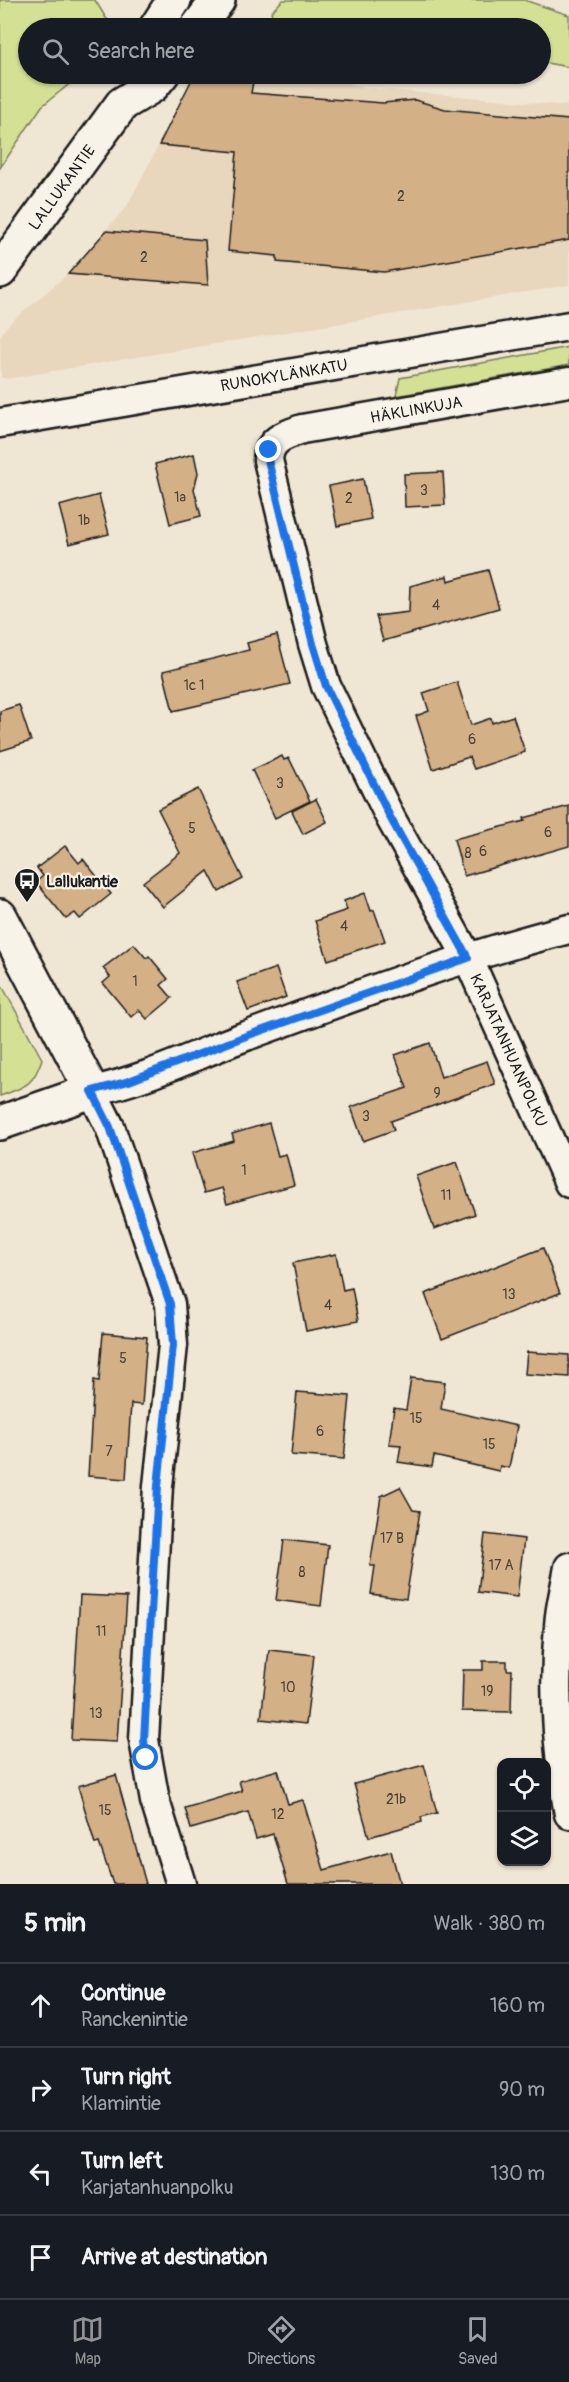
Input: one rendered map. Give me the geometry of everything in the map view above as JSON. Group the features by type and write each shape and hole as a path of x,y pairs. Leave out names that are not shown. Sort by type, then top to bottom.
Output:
{"street":[{"path":"162,18 174,0"},
{"path":"204,18 218,0"},
{"name":"LALLUKANTIE","path":"0,271 126,89 154,84"},
{"name":"RUNOKYLÄNKATU","path":"0,423 569,326"},
{"name":"HÄKLINKUJA","path":"269,450 279,438 302,429 569,382"},
{"name":"KARJATANHUANPOLKU","path":"269,450 268,460 273,482 313,644 326,686 391,819 468,958 569,1183"},
{"path":"0,916 110,1127 170,1304 173,1345 158,1486 144,1740 157,1809 181,1884"},
{"path":"0,1123 92,1091 129,1081 246,1036 468,958 569,929"},
{"path":"569,1567 559,1625 556,1730 569,1814"}],"shaded area":[{"path":"191,84 353,84 367,88 569,106 569,285 6,379 1,377 0,336 9,324 68,274 127,206"}],"green space":[{"path":"0,0 95,0 106,18 18,18 18,84 70,84 42,106 0,168"},
{"path":"283,0 524,0 569,15 569,67 551,64 551,18 273,18 271,12"},
{"path":"569,347 569,365 396,396 400,378"},
{"path":"0,982 42,1059 35,1075 27,1084 0,1096"}],"building":[{"path":"190,84 253,84 251,93 383,103 415,100 445,109 569,120 569,240 384,272 277,262 277,256 228,251 237,152 159,145"},
{"path":"106,231 205,240 208,285 68,274"},
{"path":"194,454 198,473 194,489 201,516 170,524 155,464"},
{"path":"443,472 445,505 405,507 404,474"},
{"path":"363,479 371,519 337,526 329,486"},
{"path":"99,495 109,534 69,544 59,506"},
{"path":"488,570 499,608 383,641 376,616 409,612 410,586 447,576 448,581"},
{"path":"277,635 290,684 173,711 163,671 249,650 247,643"},
{"path":"457,682 471,725 491,718 492,723 513,716 525,752 474,769 469,757 433,769 416,716 429,711 423,693"},
{"path":"19,705 31,741 0,751 0,711"},
{"path":"282,756 284,760 289,758 310,801 275,818 252,770"},
{"path":"198,789 243,879 219,892 208,871 163,907 143,882 180,853 158,809"},
{"path":"316,799 327,822 303,834 292,811"},
{"path":"569,806 569,846 464,876 454,839 525,821 524,818"},
{"path":"65,846 79,863 83,859 111,894 80,919 75,913 66,919 36,882 43,876 37,868"},
{"path":"365,893 385,941 328,960 315,921 347,910 344,901"},
{"path":"134,944 146,958 149,956 168,979 161,985 172,998 147,1019 139,1010 131,1017 103,983 110,977 103,968"},
{"path":"276,968 286,997 248,1011 237,982"},
{"path":"430,1043 441,1077 487,1061 495,1084 391,1121 394,1130 363,1141 351,1107 407,1088 395,1055"},
{"path":"269,1123 278,1156 286,1154 294,1185 227,1204 222,1188 204,1193 192,1153 234,1141 232,1134"},
{"path":"457,1162 475,1214 434,1229 416,1176"},
{"path":"543,1248 560,1293 442,1339 425,1294"},
{"path":"336,1254 343,1290 352,1288 358,1321 306,1331 293,1263"},
{"path":"103,1333 147,1337 142,1405 131,1404 126,1479 88,1476 94,1380 99,1381"},
{"path":"527,1352 569,1355 569,1377 525,1374"},
{"path":"411,1378 445,1382 441,1409 517,1426 509,1468 500,1466 499,1471 434,1456 432,1467 398,1462 401,1445 389,1444 394,1408 406,1410"},
{"path":"297,1392 350,1396 344,1459 291,1455"},
{"path":"400,1487 413,1510 420,1511 406,1599 371,1594 375,1566 370,1566 381,1496"},
{"path":"485,1534 524,1539 517,1597 478,1592"},
{"path":"284,1540 328,1545 321,1606 276,1600"},
{"path":"80,1595 127,1597 117,1742 71,1740"},
{"path":"269,1650 314,1655 306,1724 261,1719"},
{"path":"483,1661 507,1661 507,1670 512,1670 511,1712 462,1711 463,1670 483,1670"},
{"path":"424,1765 437,1813 421,1817 422,1822 369,1837 354,1784"},
{"path":"278,1770 288,1804 303,1800 324,1870 391,1851 400,1884 288,1884 273,1834 256,1839 248,1812 191,1829 185,1808 242,1791 239,1781"},
{"path":"116,1775 146,1884 113,1884 99,1843 95,1844 78,1786"}],"place":[{"name":"Lallukantie","path":"27,904"}],"route":[{"path":"146,1758 144,1740 158,1486 173,1345 170,1304 110,1127 92,1091 129,1081 246,1036 468,958 391,819 326,686 313,644 268,460 269,450"}]}
